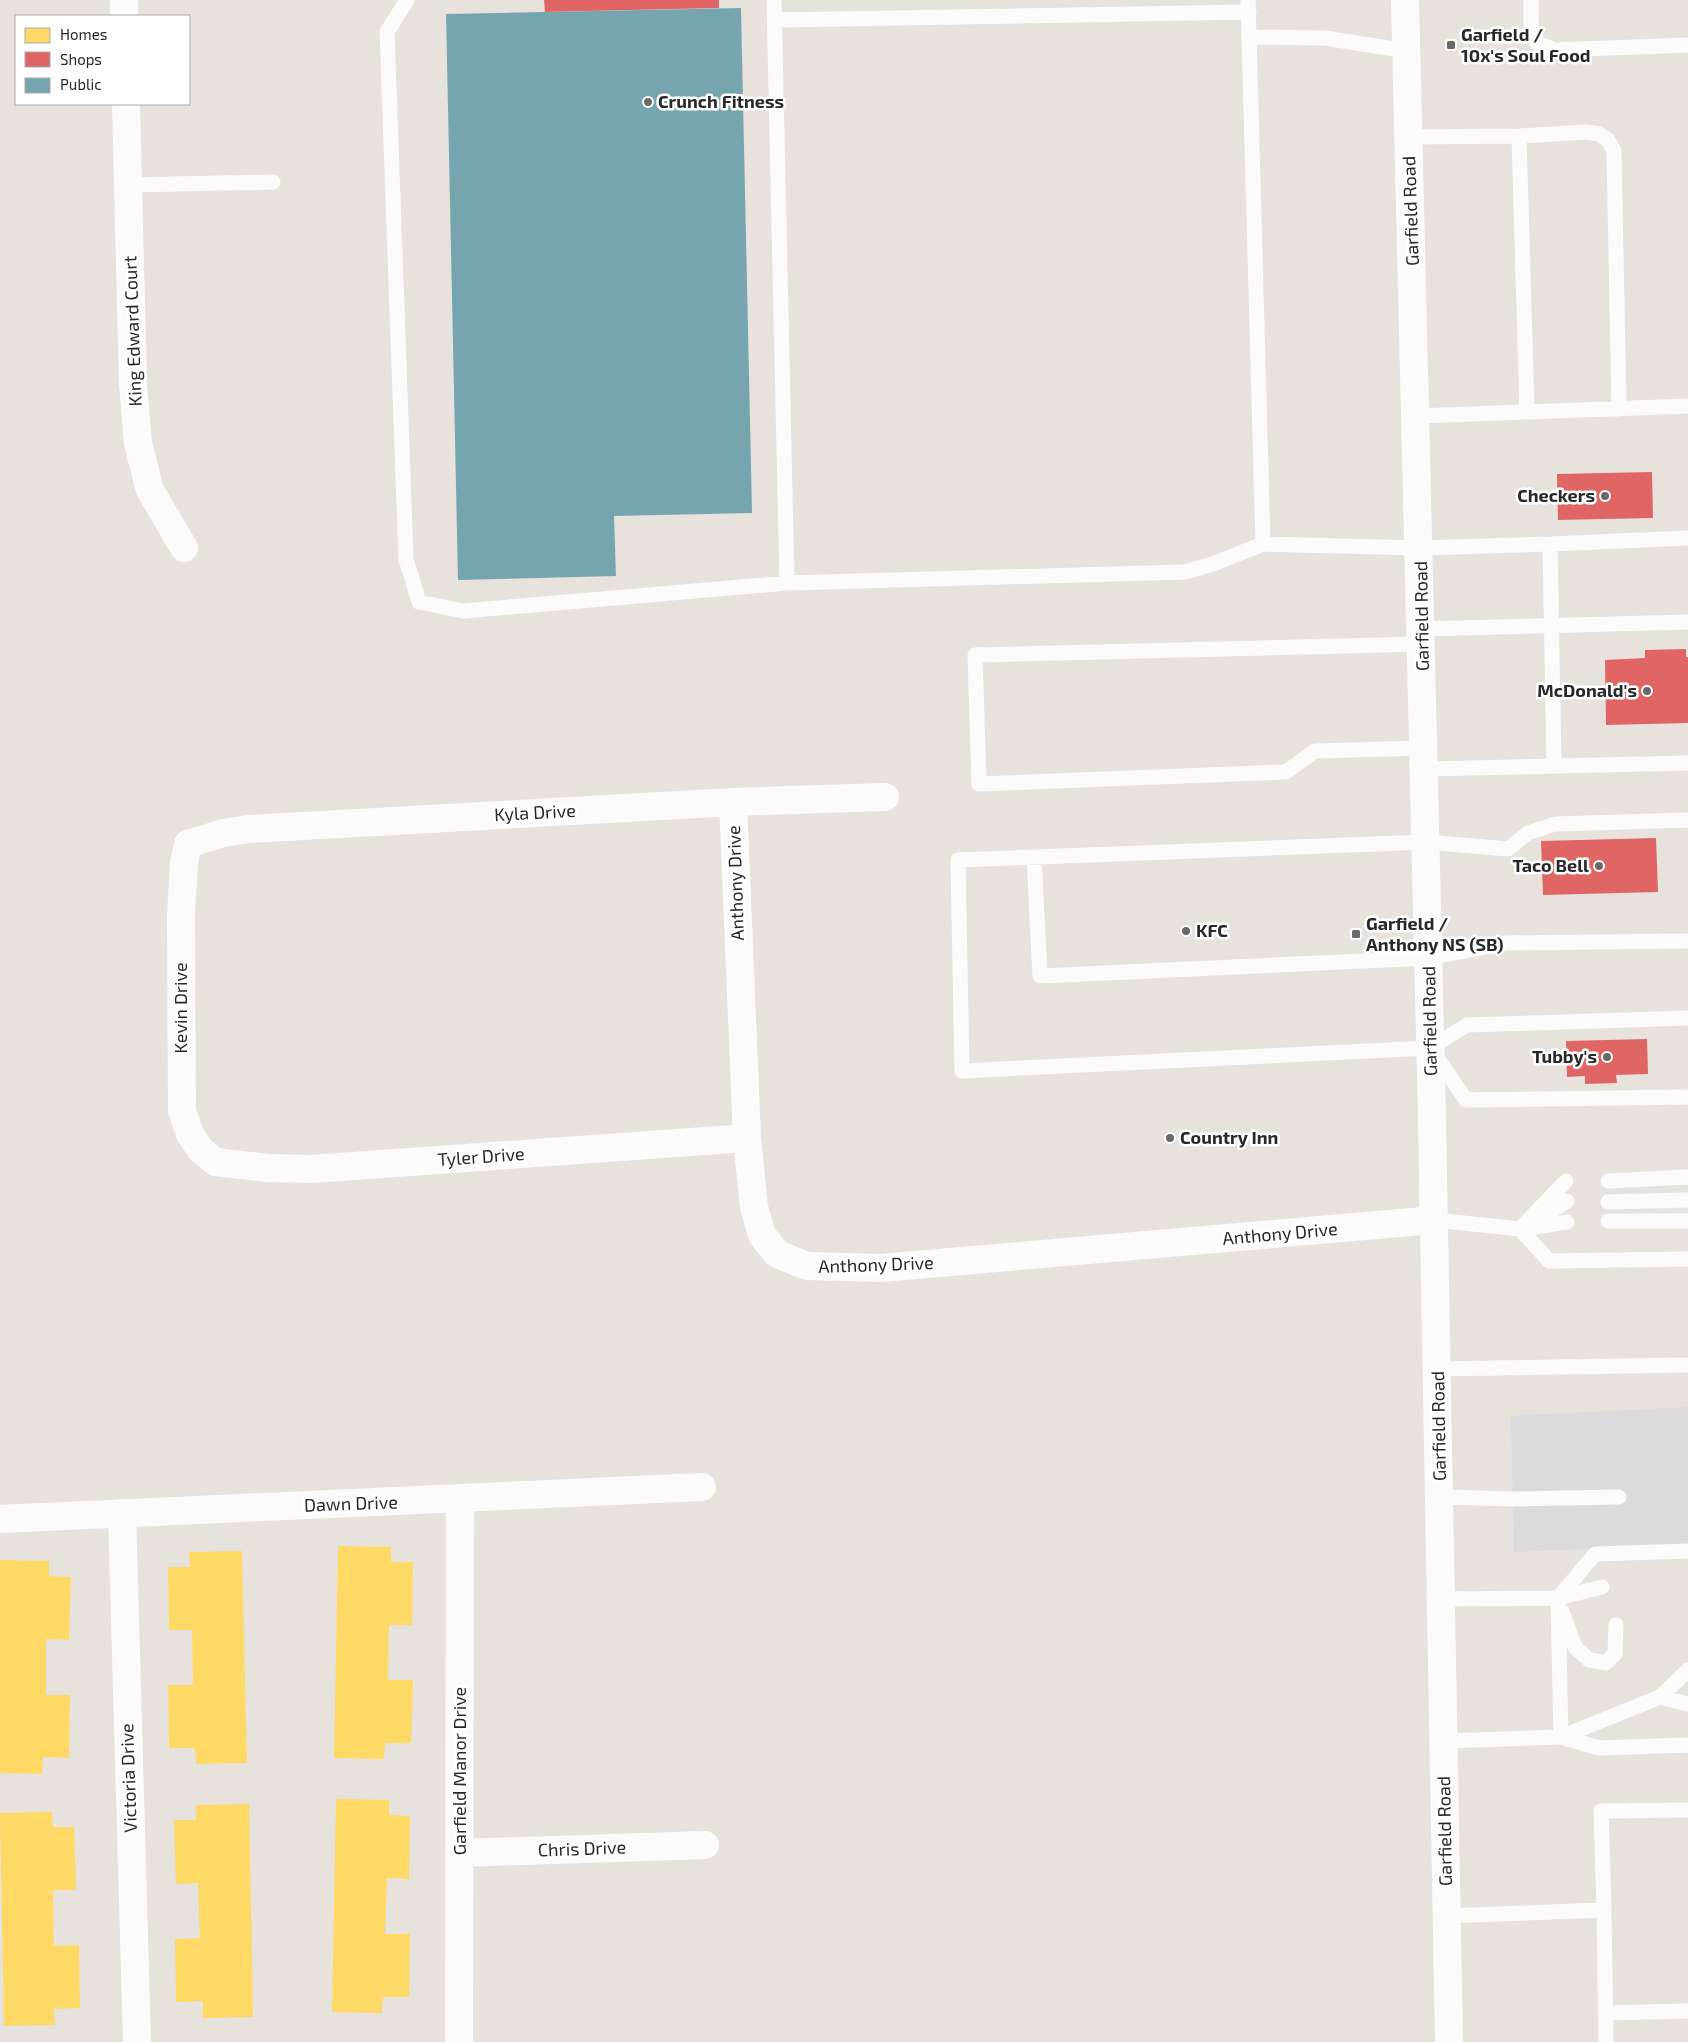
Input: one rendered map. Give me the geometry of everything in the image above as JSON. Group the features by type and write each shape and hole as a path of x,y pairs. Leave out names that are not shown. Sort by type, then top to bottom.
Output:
{"street":[{"path":"124,0 124,15"},
{"name":"Garfield Road","path":"1405,0 1423,636 1438,1369 1448,2042"},
{"name":"King Edward Court","path":"126,105 133,384 138,444 150,490 184,548"},
{"name":"Kyla Drive","path":"188,844 223,832 248,828 733,802 885,797"},
{"name":"Anthony Drive","path":"733,802 747,1138 754,1207 762,1235 777,1254 808,1266 881,1268 1435,1220"},
{"name":"Kevin Drive","path":"188,844 184,862 181,914 182,1111 190,1134 200,1149 215,1162"},
{"name":"Tyler Drive","path":"215,1162 269,1168 311,1169 747,1138"},
{"name":"Dawn Drive","path":"0,1519 702,1487"},
{"name":"Garfield Manor Drive","path":"459,2042 460,1499"},
{"name":"Victoria Drive","path":"122,1513 137,2042"},
{"name":"Chris Drive","path":"460,1853 705,1844"}],"lane":[{"path":"407,0 387,32 406,559 419,602 463,611 788,583 1185,572 1214,564 1263,544 1420,548 1688,538"},
{"path":"774,0 788,583"},
{"path":"1531,0 1532,28 1537,43 1556,50 1688,45"},
{"path":"774,20 1248,6 1263,544"},
{"path":"1249,37 1325,38 1407,51"},
{"path":"1409,137 1592,133 1599,134 1608,140 1614,151 1619,409"},
{"path":"1519,136 1527,412"},
{"path":"128,185 273,182"},
{"path":"1417,416 1688,406"},
{"path":"1550,544 1554,766"},
{"path":"1688,622 1551,625 1423,636 975,655 979,784 1286,772 1315,751 1554,766 1688,763"},
{"path":"1688,820 1556,824 1528,833 1508,849 1427,842 958,860 962,1071 1430,1048 1467,1025 1688,1018"},
{"path":"1034,856 1040,976 1429,958 1506,943 1688,941"},
{"path":"1430,1048 1466,1100 1688,1097"},
{"path":"1608,1181 1688,1177"},
{"path":"1520,1229 1566,1181"},
{"path":"1608,1202 1688,1200"},
{"path":"1520,1229 1567,1201"},
{"path":"1435,1220 1520,1229 1567,1222"},
{"path":"1608,1221 1688,1221"},
{"path":"1520,1229 1549,1262 1688,1259"},
{"path":"1438,1369 1688,1365"},
{"path":"1440,1497 1513,1499 1619,1497"},
{"path":"1561,1737 1558,1598 1595,1554 1688,1551"},
{"path":"1441,1599 1558,1598 1602,1587"},
{"path":"1558,1598 1575,1647 1589,1660 1606,1663 1615,1654 1616,1625"},
{"path":"1660,1697 1688,1670"},
{"path":"1561,1737 1688,1686"},
{"path":"1660,1697 1688,1704"},
{"path":"1444,1741 1561,1737 1600,1748 1688,1745"},
{"path":"1606,2042 1601,1811 1688,1810"},
{"path":"1446,1916 1604,1910"},
{"path":"1606,2013 1688,2011"}],"shaded area":[{"path":"1688,1407 1688,1545 1514,1552 1511,1416"}],"building: Homes":[{"path":"338,1546 391,1547 391,1562 413,1562 412,1625 389,1625 388,1680 413,1680 411,1743 385,1743 384,1759 334,1758"},
{"path":"242,1551 247,1763 196,1764 195,1748 169,1748 168,1685 193,1685 192,1630 169,1630 168,1567 190,1567 189,1552"},
{"path":"0,1560 49,1561 49,1576 71,1577 69,1640 46,1639 46,1695 70,1695 69,1758 43,1757 42,1774 0,1773"},
{"path":"336,1799 389,1800 389,1815 410,1816 409,1879 387,1878 385,1934 410,1934 409,1997 383,1997 382,2013 332,2012"},
{"path":"249,1804 253,2017 203,2018 203,2001 176,2002 175,1939 200,1938 198,1883 176,1884 174,1820 196,1820 196,1805"},
{"path":"52,1812 53,1827 74,1827 76,1890 53,1890 54,1946 79,1945 80,2008 54,2009 55,2025 4,2026 0,1813"}],"building: Shops":[{"path":"544,0 719,0 719,8 545,12"},
{"name":"Checkers","path":"1652,472 1653,518 1558,520 1557,474"},
{"name":"McDonald's","path":"1686,649 1686,657 1688,657 1688,723 1606,725 1605,660 1645,658 1645,650"},
{"name":"Taco Bell","path":"1656,838 1658,892 1543,895 1541,841"},
{"name":"Tubby's","path":"1647,1039 1648,1074 1616,1075 1617,1083 1585,1084 1585,1076 1567,1077 1566,1041"}],"building: Public":[{"path":"741,8 752,513 614,516 616,576 458,580 446,14"}],"place":[{"name":"Garfield / 10x's Soul Food","path":"1451,45"},
{"name":"Crunch Fitness","path":"648,102"},
{"name":"Checkers","path":"1605,496"},
{"name":"McDonald's","path":"1647,691"},
{"name":"Taco Bell","path":"1599,866"},
{"name":"KFC","path":"1186,931"},
{"name":"Garfield / Anthony NS (SB)","path":"1356,934"},
{"name":"Tubby's","path":"1607,1057"},
{"name":"Country Inn","path":"1170,1138"}]}
